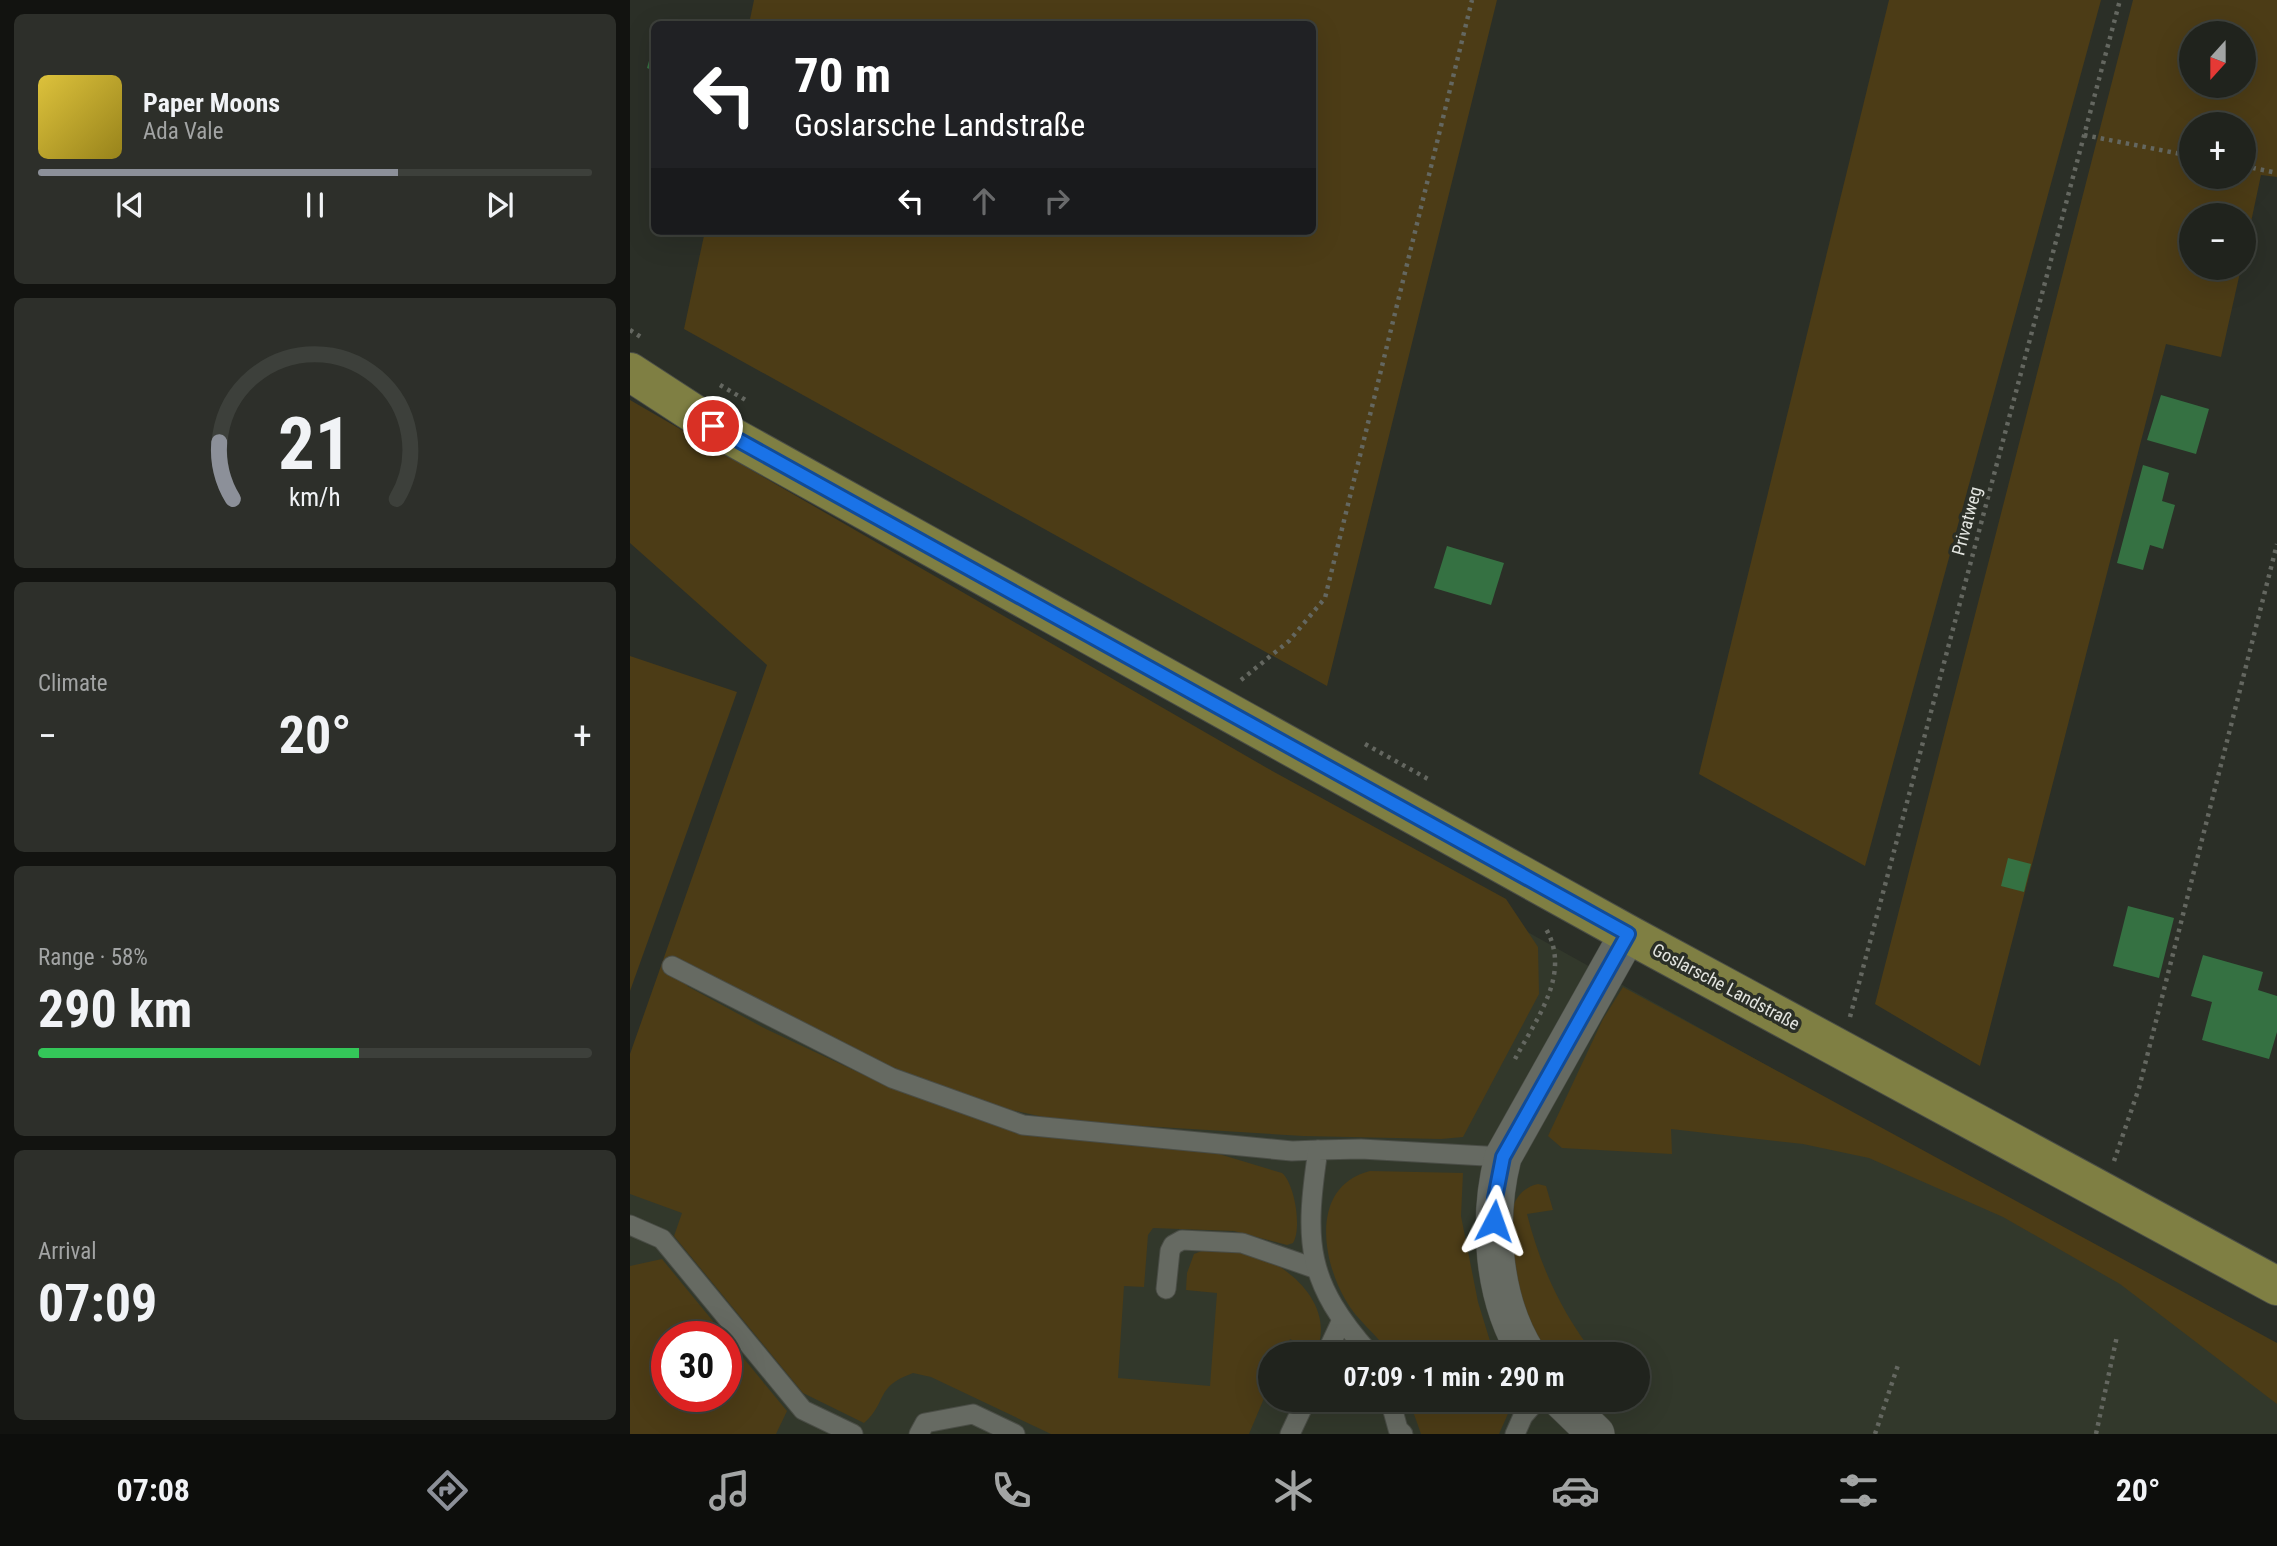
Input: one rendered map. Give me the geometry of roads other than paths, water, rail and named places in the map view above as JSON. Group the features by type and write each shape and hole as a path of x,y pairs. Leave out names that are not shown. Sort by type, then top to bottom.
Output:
{"main road":[{"name":"Goslarsche Landstraße","path":"630,372 713,426 1226,711 1628,934 2277,1286"}],"street":[{"path":"1522,1342 1507,1310 1495,1241 1495,1198 1503,1157 1628,934"},
{"path":"1573,1412 1596,1434"}],"lane":[{"path":"672,966 892,1078 1023,1125 1267,1149 1361,1149 1503,1157"},
{"path":"1318,1150 1310,1202 1309,1240 1314,1268 1341,1322 1359,1342"},
{"path":"630,1225 662,1239 803,1409 853,1434"},
{"path":"1166,1289 1170,1251 1172,1245 1182,1240 1242,1243 1314,1268"},
{"path":"1332,1342 1341,1322"},
{"path":"1290,1434 1300,1412"},
{"path":"1393,1412 1399,1432"},
{"path":"1515,1434 1526,1412"},
{"path":"919,1434 925,1423 972,1415 1015,1434"}]}
